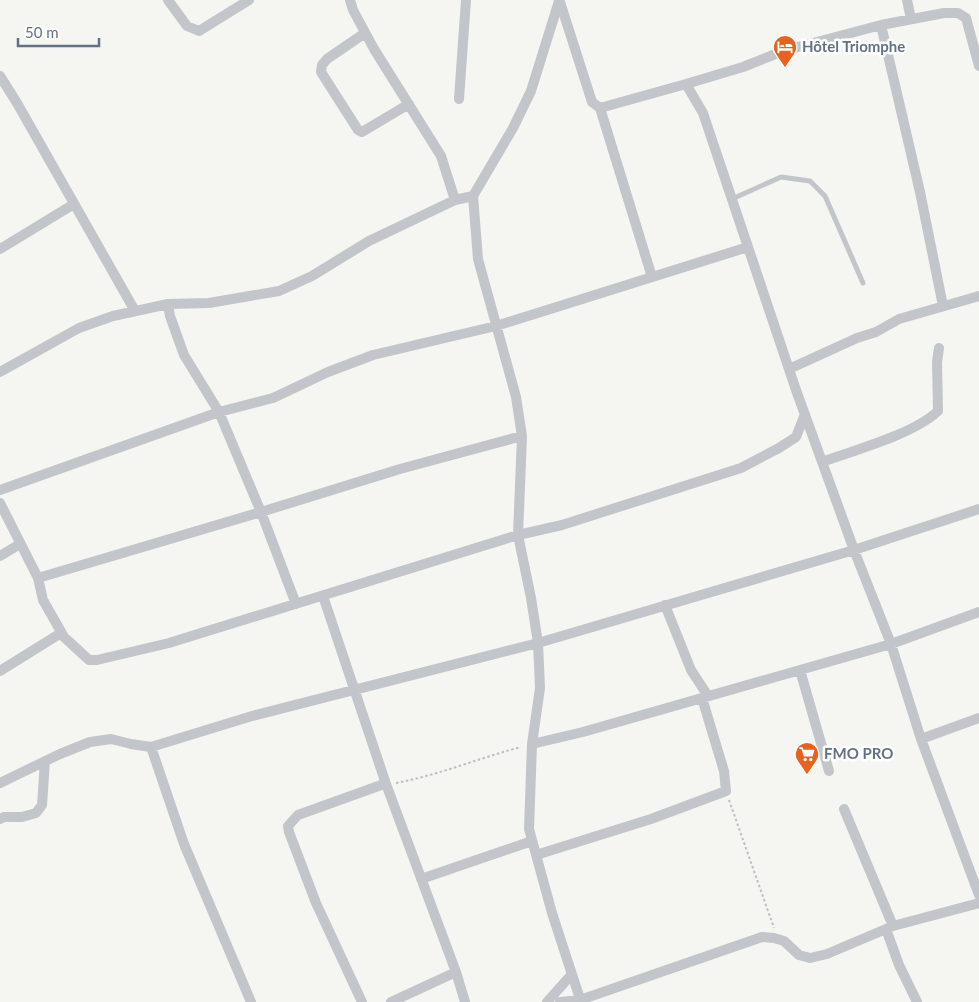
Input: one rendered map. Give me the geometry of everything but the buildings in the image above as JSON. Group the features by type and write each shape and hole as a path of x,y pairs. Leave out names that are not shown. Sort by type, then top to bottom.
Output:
{"street":[{"path":"168,0 187,26 199,31 249,0"},
{"path":"350,0 365,33 441,156 455,200"},
{"path":"460,99 466,0"},
{"path":"907,0 911,20"},
{"path":"559,1 592,102 600,108 652,277"},
{"path":"559,1 531,91 513,128 473,196 478,259 516,397 522,436 518,535 538,642 540,688 532,744 529,829 552,913 580,1001"},
{"path":"600,108 743,67 783,51 881,25 944,13 958,13 966,18 977,52 979,66"},
{"path":"881,25 920,192 942,306"},
{"path":"365,33 328,59 322,65 321,72 358,130 362,132 409,104"},
{"path":"0,76 135,311"},
{"path":"686,84 703,114 789,369 890,644 921,738 979,895"},
{"path":"0,372 78,328 114,316 168,304 209,303 278,291 312,276 368,241 455,200 473,196"},
{"path":"0,249 74,204"},
{"path":"0,490 219,412 273,398 328,372 373,356 496,326 748,247"},
{"path":"789,369 857,338 876,332 899,318 979,296"},
{"path":"168,304 170,316 184,355 219,412 261,512 296,604"},
{"path":"822,462 904,432 928,421 938,411 937,362 940,348"},
{"path":"0,503 38,578 43,600 64,637 89,660 97,660 169,643 518,535 562,525 741,468 796,437 805,414"},
{"path":"38,578 400,469 522,436"},
{"path":"0,783 90,742 111,739 151,747 252,716 538,642 666,606 854,550 979,509"},
{"path":"0,556 20,544"},
{"path":"323,596 386,784 456,972 465,1002"},
{"path":"536,855 651,819 726,791 724,771 705,697 691,670 666,606"},
{"path":"532,744 583,732 890,644 979,612"},
{"path":"0,671 61,632"},
{"path":"800,670 829,771"},
{"path":"921,738 979,718"},
{"path":"151,747 184,844 252,1002"},
{"path":"0,819 4,817 22,817 36,813 42,805 45,761"},
{"path":"362,1002 316,903 288,826 298,815 386,784"},
{"path":"844,809 890,928 899,965 917,1002"},
{"path":"422,879 532,841"},
{"path":"560,1002 580,1001 762,937 778,939 798,955 810,958 827,954 890,928 979,903"},
{"path":"391,1002 456,972"},
{"path":"547,1002 572,974"}],"lane":[{"path":"732,199 781,177 810,180 826,196 863,282"}],"path":[{"path":"386,784 440,772 487,756 532,744"},
{"path":"726,791 778,939"}],"place":[{"name":"Hôtel Triomphe","path":"785,68"},
{"name":"FMO PRO","path":"807,775"}]}
